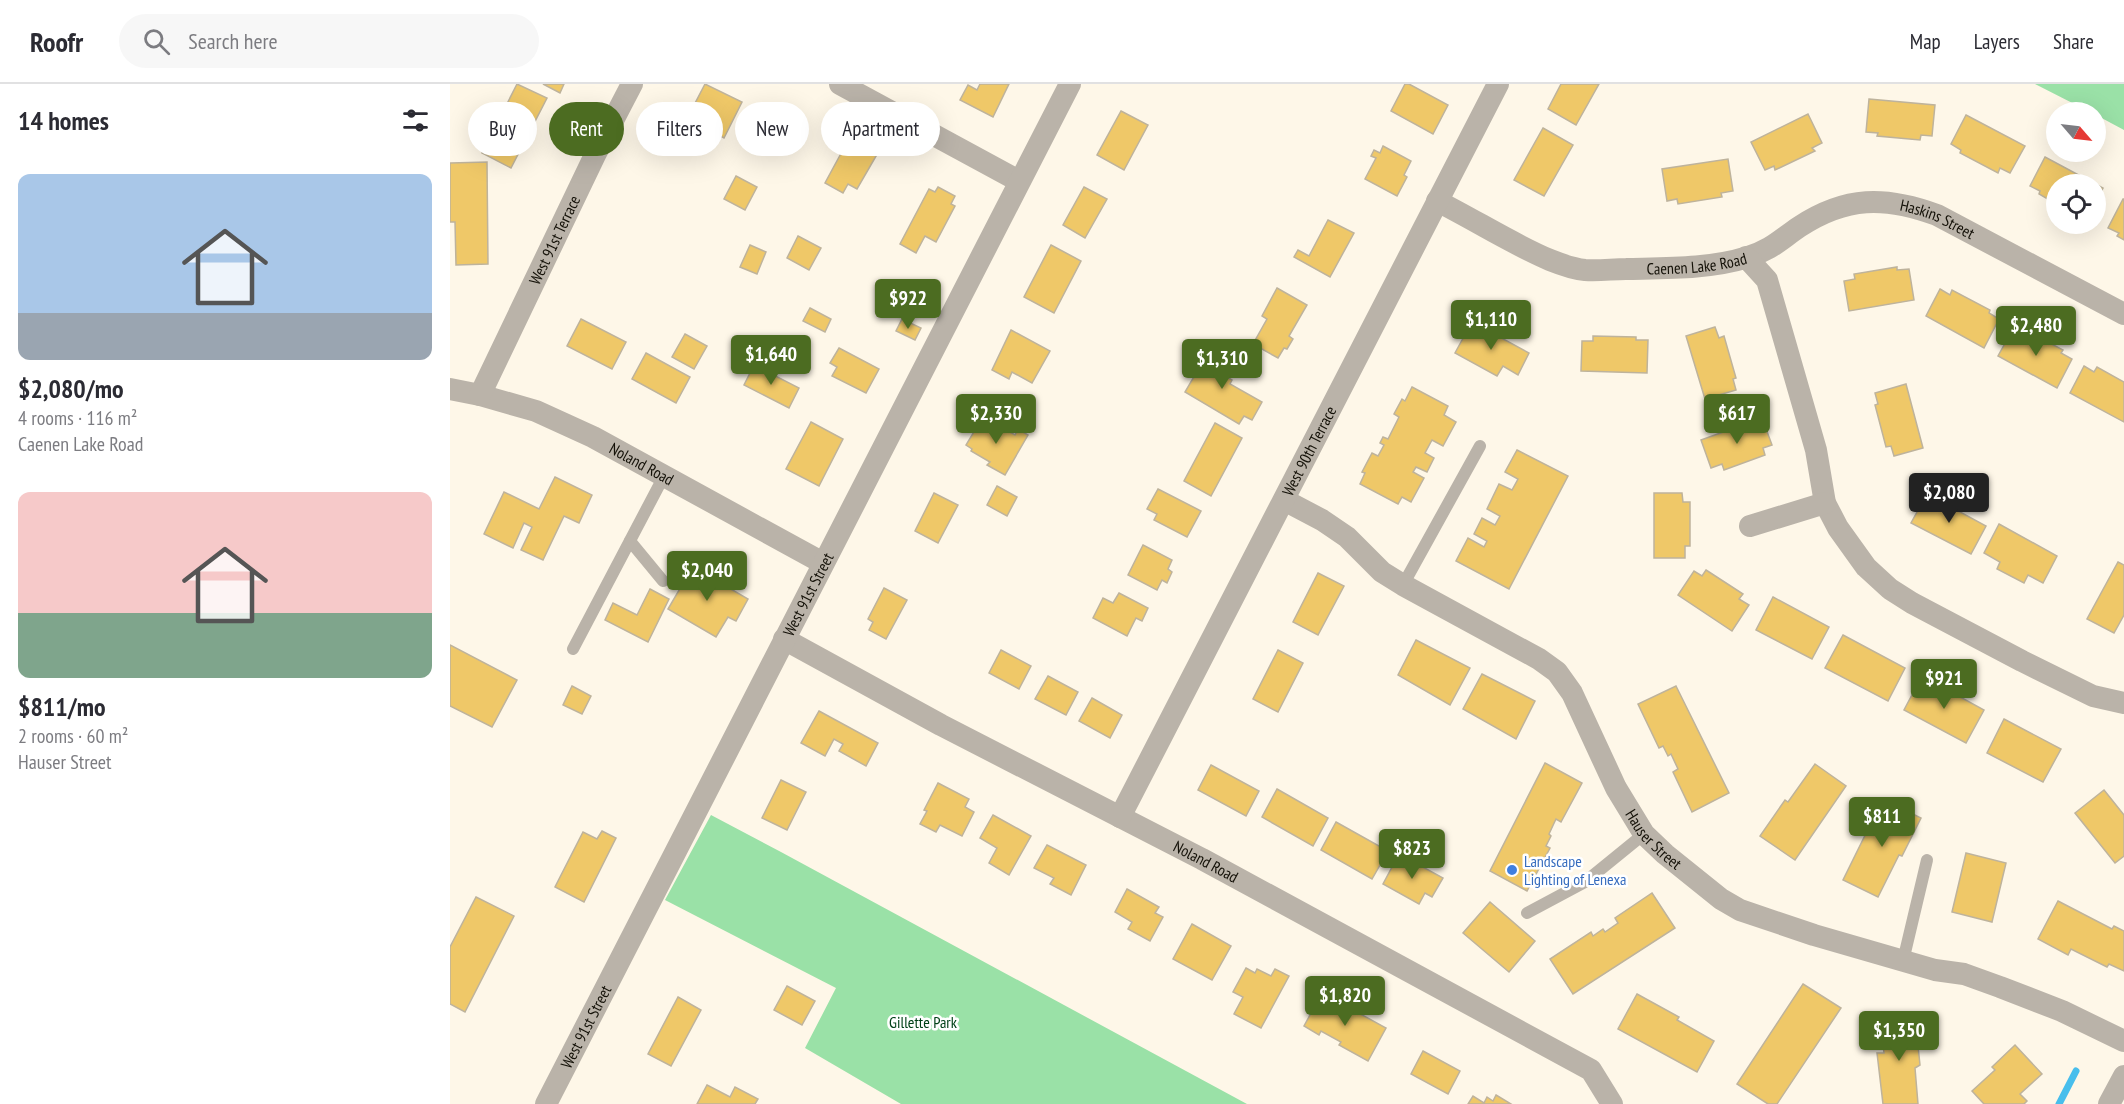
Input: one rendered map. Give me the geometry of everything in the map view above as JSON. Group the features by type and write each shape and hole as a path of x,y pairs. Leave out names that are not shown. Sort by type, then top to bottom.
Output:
{"street":[{"name":"West 91st Terrace","path":"480,395 595,154 632,84"},
{"path":"840,84 1019,181"},
{"name":"West 91st Street","path":"546,1104 1070,84"},
{"name":"West 90th Terrace","path":"1120,817 1498,84"},
{"name":"Caenen Lake Road","path":"1437,201 1551,261 1585,270 1706,265 1746,257 1767,280 1816,450 1825,503 1838,528 1866,567 1890,589 2022,661 2093,696 2124,703"},
{"name":"Haskins Street","path":"1746,257 1768,250 1799,227 1828,211 1858,202 1884,201 1912,206 1937,215 2124,315"},
{"name":"Noland Road","path":"450,388 536,411 593,437 823,563"},
{"name":"Hauser Street","path":"1284,500 1322,520 1347,537 1382,572 1539,659 1557,672 1572,693 1616,788 1644,834 1665,854 1740,910 1902,961 1935,970 1964,974 2062,1011 2124,1041"},
{"path":"1750,526 1825,503"},
{"name":"Noland Road","path":"784,639 941,725 1300,912 1591,1070 1612,1104"},
{"path":"2109,1104 2124,1076"}],"lane":[{"path":"1403,585 1480,446"},
{"path":"573,649 664,476"},
{"path":"630,541 663,581"},
{"path":"1527,913 1585,882 1644,834"},
{"path":"1902,961 1927,860"}],"green space":[{"path":"2035,84 2124,84 2124,130 2106,120 2106,102 2070,102"},
{"name":"Gillette Park","path":"711,815 1247,1104 901,1104 805,1048 836,988 665,900"}],"building":[{"path":"517,84 547,98 537,117 537,102 508,102"},
{"path":"543,84 564,84 560,93"},
{"path":"705,84 742,102 735,102 735,116 724,138 723,102 696,102"},
{"path":"980,84 1009,84 993,117 960,100 968,85 977,90"},
{"path":"1405,84 1448,105 1433,134 1391,111"},
{"path":"1561,84 1599,84 1576,125 1548,109"},
{"path":"1869,99 1935,105 1932,136 1921,135 1920,140 1877,136 1878,133 1866,132"},
{"path":"1121,111 1148,125 1124,170 1097,155"},
{"path":"1808,114 1822,143 1812,148 1815,151 1775,170 1774,166 1765,170 1751,142"},
{"path":"1966,115 2025,146 2010,173 2000,168 1998,173 1960,153 1961,150 1951,144"},
{"path":"1543,128 1573,145 1544,196 1514,180"},
{"path":"1383,146 1411,161 1404,175 1407,177 1397,196 1365,179 1376,158 1371,156 1374,150 1380,153"},
{"path":"488,156 517,156 511,168"},
{"path":"840,156 876,156 857,189 848,184 843,193 825,183"},
{"path":"2045,157 2046,162 2054,162 2077,174 2046,174 2046,198 2039,194 2040,191 2030,186"},
{"path":"1728,159 1733,191 1721,193 1722,197 1678,204 1677,199 1667,201 1662,169"},
{"path":"487,162 488,264 456,265 455,222 450,222 450,163"},
{"path":"736,176 757,187 745,210 724,199"},
{"path":"938,187 955,196 951,204 955,206 936,242 925,236 916,253 900,244 929,189 935,192"},
{"path":"1084,187 1107,199 1085,238 1063,225"},
{"path":"2123,199 2124,240 2117,236 2119,233 2108,228"},
{"path":"1328,220 1354,233 1330,277 1294,257 1298,250 1309,256"},
{"path":"798,236 821,248 809,270 787,258"},
{"path":"750,245 766,252 757,274 740,267"},
{"path":"1051,245 1081,261 1054,313 1024,297"},
{"path":"1897,267 1897,270 1909,269 1914,300 1849,311 1844,281 1855,279 1854,274"},
{"path":"1277,288 1307,305 1289,336 1293,339 1278,358 1253,344 1267,319 1262,316"},
{"path":"1940,289 1950,295 1952,290 1990,310 1989,313 1999,319 1984,348 1926,316"},
{"path":"810,308 831,319 825,332 803,321"},
{"path":"581,319 626,342 612,369 567,346"},
{"path":"902,319 921,328 915,340 896,331"},
{"path":"1472,322 1529,353 1518,375 1503,366 1497,376 1455,353"},
{"path":"1715,327 1719,338 1724,336 1736,378 1733,379 1736,390 1705,399 1686,336"},
{"path":"2013,329 2022,334 2025,330 2063,350 2061,353 2072,359 2057,388 1998,356"},
{"path":"1011,330 1050,351 1032,383 1012,372 1009,379 992,370"},
{"path":"685,334 707,346 694,369 672,357"},
{"path":"1593,336 1636,337 1636,340 1648,340 1647,373 1581,371 1582,341 1593,341"},
{"path":"839,348 879,369 866,393 832,376 837,367 830,363"},
{"path":"1209,351 1233,365 1227,377 1232,380 1230,384 1262,402 1252,420 1244,416 1239,424 1185,392"},
{"path":"646,353 690,377 676,403 632,379"},
{"path":"754,365 799,388 789,408 744,385"},
{"path":"2084,366 2094,372 2097,367 2124,382 2124,422 2070,393"},
{"path":"1906,384 1923,448 1894,456 1891,446 1886,447 1875,405 1878,404 1875,393"},
{"path":"1412,387 1448,406 1444,415 1456,422 1443,446 1432,440 1425,453 1434,458 1427,472 1416,467 1413,472 1424,478 1411,502 1402,497 1398,504 1360,484 1365,473 1362,472 1372,453 1378,456 1384,445 1380,443 1383,437 1388,439 1399,417 1394,414 1402,399 1405,401"},
{"path":"1762,418 1772,445 1763,448 1765,455 1724,470 1722,464 1711,468 1701,440"},
{"path":"981,420 987,423 989,420 1015,435 1018,429 1028,435 1005,475 987,465 990,462 971,451 972,449 966,445"},
{"path":"811,422 843,439 819,486 786,469"},
{"path":"1215,423 1242,438 1211,496 1184,481"},
{"path":"1517,450 1568,476 1509,589 1456,561 1468,538 1484,547 1487,541 1474,534 1482,518 1495,525 1500,516 1487,509 1499,484 1512,490 1518,479 1505,472"},
{"path":"555,477 592,495 579,523 564,516 543,560 521,550 532,527 524,523 513,548 484,534 504,492 539,509"},
{"path":"997,486 1017,497 1007,516 987,505"},
{"path":"1158,489 1201,511 1187,537 1154,520 1157,514 1147,509"},
{"path":"934,493 958,505 938,543 915,531"},
{"path":"1654,493 1682,493 1683,502 1690,502 1690,546 1685,546 1685,558 1654,558"},
{"path":"1927,494 1986,526 1971,554 1911,523"},
{"path":"1999,524 2057,556 2043,583 2028,575 2024,583 1997,569 2000,562 1984,553"},
{"path":"1143,545 1172,560 1168,569 1172,572 1167,583 1162,580 1157,590 1128,575"},
{"path":"2118,562 2124,565 2124,615 2114,633 2087,619"},
{"path":"692,568 706,576 709,572 731,585 729,588 748,599 736,621 728,617 716,637 668,609"},
{"path":"1706,570 1743,594 1739,599 1749,605 1732,631 1678,595 1694,571 1702,576"},
{"path":"1318,573 1344,586 1318,635 1293,622"},
{"path":"884,588 907,600 886,639 869,630 873,622 868,619"},
{"path":"650,589 669,599 648,642 605,620 613,603 637,615"},
{"path":"1119,593 1148,608 1142,621 1136,618 1127,636 1093,618 1103,598 1113,603"},
{"path":"1773,597 1829,627 1812,659 1756,630"},
{"path":"1843,635 1905,668 1888,701 1825,668"},
{"path":"1416,640 1470,668 1450,705 1398,675"},
{"path":"450,645 517,680 492,727 450,706"},
{"path":"1001,650 1031,666 1019,689 989,673"},
{"path":"1278,650 1303,663 1278,712 1253,699"},
{"path":"1482,674 1535,701 1516,739 1463,709"},
{"path":"1048,676 1078,692 1066,715 1035,699"},
{"path":"1922,676 1984,710 1966,743 1904,710"},
{"path":"572,686 591,696 582,714 563,705"},
{"path":"1676,686 1729,793 1692,812 1673,772 1678,769 1671,754 1668,756 1663,746 1659,748 1638,704"},
{"path":"1092,698 1122,715 1110,738 1079,721"},
{"path":"819,711 878,743 866,766 839,751 843,744 834,739 825,756 801,743"},
{"path":"2004,719 2061,749 2043,782 1987,753"},
{"path":"1545,763 1582,783 1561,822 1556,819 1546,846 1550,848 1527,891 1490,871"},
{"path":"1815,764 1846,786 1795,860 1760,836 1785,800 1788,802"},
{"path":"1211,765 1259,791 1246,816 1198,790"},
{"path":"781,780 806,792 787,830 762,818"},
{"path":"938,783 969,799 965,807 974,812 962,836 940,825 936,832 920,824 927,811 924,810"},
{"path":"1277,789 1328,818 1313,846 1262,817"},
{"path":"2104,790 2124,815 2124,856 2115,863 2075,813"},
{"path":"1883,799 1921,818 1878,897 1843,880"},
{"path":"993,815 1031,836 1009,875 989,863 997,848 980,838"},
{"path":"1336,822 1388,851 1372,879 1321,850"},
{"path":"602,831 616,838 584,902 555,887 583,832 597,839"},
{"path":"1047,845 1086,865 1071,895 1050,884 1054,878 1034,868"},
{"path":"1966,853 2006,863 1992,922 1952,912"},
{"path":"1399,854 1443,878 1432,897 1425,893 1419,904 1383,884"},
{"path":"1127,889 1159,907 1155,913 1163,917 1150,941 1128,929 1132,922 1115,912"},
{"path":"1652,893 1675,928 1573,994 1550,959 1591,932 1593,936 1603,929 1605,932 1618,923 1615,918"},
{"path":"476,897 514,916 465,1012 450,1004 450,947"},
{"path":"2058,901 2112,929 2114,926 2124,931 2124,971 2109,964 2107,967 2071,949 2068,955 2038,939"},
{"path":"1490,902 1535,941 1509,972 1463,933"},
{"path":"1192,924 1231,946 1212,980 1173,959"},
{"path":"1246,968 1255,973 1257,969 1271,976 1275,969 1289,976 1261,1028 1234,1014 1243,997 1233,992"},
{"path":"1803,984 1841,1008 1777,1104 1768,1104 1737,1084"},
{"path":"787,986 815,1001 802,1025 774,1010"},
{"path":"1322,993 1386,1028 1368,1061 1339,1045 1341,1042 1321,1031 1319,1035 1304,1026"},
{"path":"1637,994 1679,1017 1677,1020 1714,1041 1697,1072 1618,1029"},
{"path":"678,997 701,1010 671,1066 648,1054"},
{"path":"1915,1017 1920,1065 1915,1068 1918,1104 1883,1104 1877,1053 1884,1053 1880,1021"},
{"path":"2015,1045 2042,1074 2020,1094 2027,1101 2024,1104 1984,1104 1972,1091 1995,1070 1992,1067"},
{"path":"1423,1051 1460,1071 1448,1094 1411,1074"},
{"path":"707,1085 730,1097 735,1087 758,1099 755,1104 697,1104"},
{"path":"1496,1095 1511,1104 1468,1104 1473,1096 1484,1103 1487,1097 1493,1101"}],"waterway":[{"path":"2059,1104 2076,1071"}],"place":[{"name":"Landscape Lighting of Lenexa","path":"1512,870"}]}
